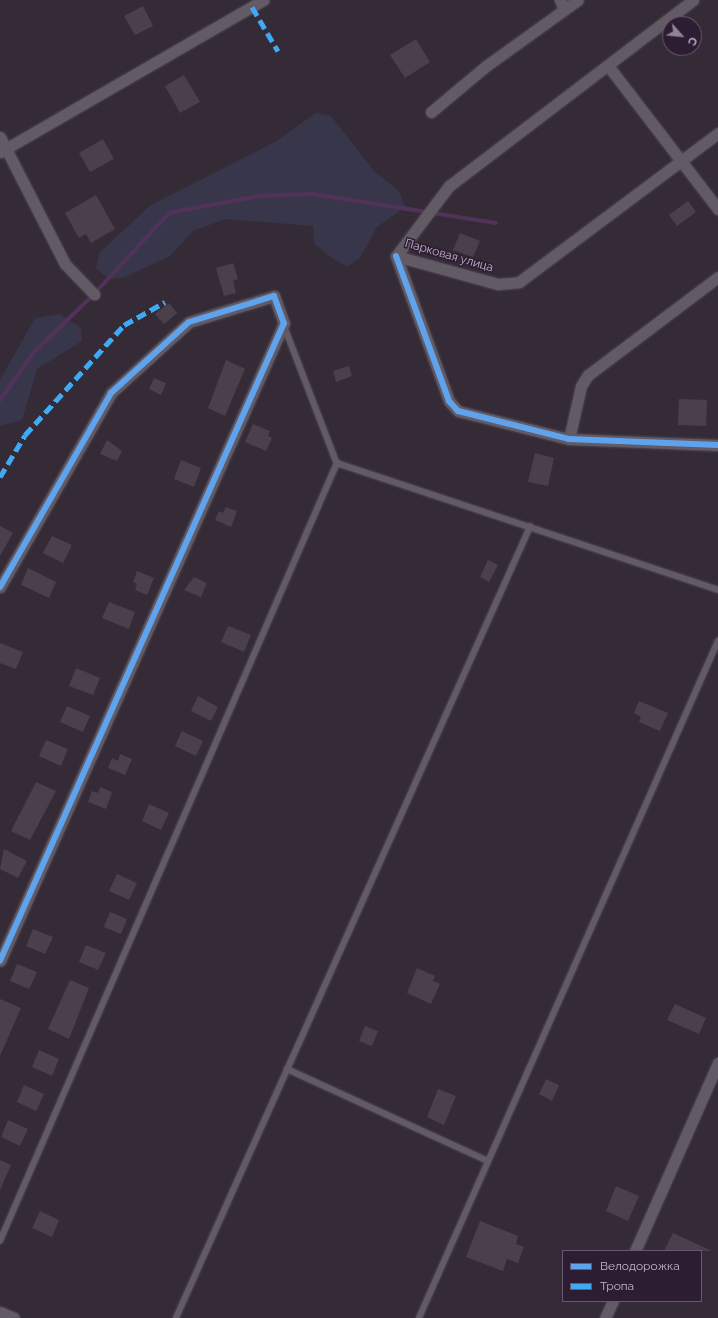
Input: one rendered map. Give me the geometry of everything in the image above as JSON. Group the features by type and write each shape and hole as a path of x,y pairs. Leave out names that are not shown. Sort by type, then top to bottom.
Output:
{"street":[{"path":"4,150 263,0"},
{"path":"431,112 562,5 578,0"},
{"name":"Парковая улица","path":"693,0 609,67 449,186 396,256 498,284 519,282 718,133"},
{"path":"609,67 718,209"},
{"path":"0,137 4,150 65,264 94,294"},
{"path":"396,256 449,401 458,411 569,440 718,445"},
{"path":"569,440 581,386 588,375 718,276"},
{"path":"0,588 111,393 189,322 274,296 284,323 0,961"},
{"path":"635,1250 718,1063"},
{"path":"605,1318 613,1302"},
{"path":"0,1312 14,1318"}],"lane":[{"path":"0,1241 336,463 284,323"},
{"path":"336,463 718,590"},
{"path":"176,1318 530,527"},
{"path":"419,1318 718,641"},
{"path":"287,1069 488,1161"}],"shaded area":[{"path":"316,113 331,116 374,171 399,191 405,207 377,227 360,258 347,267 329,256 314,243 313,226 225,219 193,231 170,256 125,277 109,279 96,268 100,252 151,205 275,142"},
{"path":"60,314 81,328 82,341 37,369 22,420 0,426 0,380 35,318"}],"building":[{"path":"143,6 153,26 135,35 124,16"},
{"path":"416,39 430,62 405,78 390,55"},
{"path":"184,75 200,102 180,113 165,86"},
{"path":"103,139 114,159 90,172 79,153"},
{"path":"96,195 115,229 91,243 86,234 79,238 65,213"},
{"path":"688,201 696,212 677,226 669,215"},
{"path":"460,233 480,241 473,257 453,250"},
{"path":"233,263 238,279 233,281 236,293 224,296 216,268"},
{"path":"169,303 177,313 164,324 155,314"},
{"path":"226,360 245,369 225,416 208,408"},
{"path":"349,366 352,376 336,382 333,371"},
{"path":"154,378 166,383 161,395 149,389"},
{"path":"679,399 707,400 706,426 678,425"},
{"path":"253,424 270,431 268,436 272,438 266,451 245,442"},
{"path":"107,440 122,451 117,461 100,454"},
{"path":"535,453 554,458 548,486 528,482"},
{"path":"181,460 201,468 194,487 174,479"},
{"path":"226,507 237,511 231,527 215,520 219,511 223,513"},
{"path":"0,526 13,533 0,556"},
{"path":"52,536 72,545 63,563 43,553"},
{"path":"488,560 498,565 489,582 480,577"},
{"path":"28,568 56,582 49,598 21,585"},
{"path":"137,571 154,578 147,595 135,590 137,584 133,582"},
{"path":"194,577 207,583 201,597 184,590"},
{"path":"109,602 135,612 129,629 102,618"},
{"path":"228,626 251,635 244,652 221,642"},
{"path":"0,643 23,652 16,669 0,663"},
{"path":"76,668 100,678 93,695 69,686"},
{"path":"198,696 218,707 211,721 191,711"},
{"path":"639,701 668,713 660,731 639,722 641,717 634,713"},
{"path":"67,706 90,716 83,732 60,722"},
{"path":"182,731 203,741 196,756 175,746"},
{"path":"46,740 68,749 61,766 39,756"},
{"path":"120,754 132,759 125,775 108,768 112,758 118,761"},
{"path":"36,782 56,791 30,840 11,831"},
{"path":"100,787 112,792 106,809 88,802 92,791 98,793"},
{"path":"149,804 169,813 161,830 142,821"},
{"path":"4,849 27,861 18,878 0,869"},
{"path":"117,874 137,883 129,900 109,891"},
{"path":"110,912 127,919 121,934 104,927"},
{"path":"33,929 53,937 45,954 26,946"},
{"path":"86,945 106,953 98,970 79,962"},
{"path":"17,964 37,972 29,989 10,981"},
{"path":"417,968 435,976 433,981 440,984 431,1004 407,993"},
{"path":"70,980 89,988 69,1039 48,1029"},
{"path":"0,999 21,1008 0,1056"},
{"path":"675,1004 706,1018 699,1034 667,1020"},
{"path":"365,1026 378,1031 372,1046 359,1041"},
{"path":"39,1050 59,1059 52,1076 32,1067"},
{"path":"546,1079 559,1085 552,1101 539,1094"},
{"path":"24,1085 44,1094 36,1111 17,1102"},
{"path":"438,1089 456,1096 444,1125 427,1117"},
{"path":"8,1120 28,1129 20,1146 1,1137"},
{"path":"0,1160 11,1165 0,1190"},
{"path":"616,1186 639,1196 628,1221 606,1211"},
{"path":"40,1211 59,1220 52,1237 32,1228"},
{"path":"480,1221 518,1236 516,1244 524,1247 518,1263 507,1259 503,1271 466,1257"},
{"path":"673,1233 712,1251 702,1250 664,1250"}],"waterway":[{"path":"0,400 34,352 94,294 169,213 258,196 313,194 496,223"}],"marked path":[{"path":"252,7 278,51"},
{"path":"0,477 25,435 124,325 165,302"}],"cycle path":[{"path":"396,256 449,401 458,411 569,439 718,445"},
{"path":"0,587 111,393 189,322 274,296 284,323 0,961"}]}
